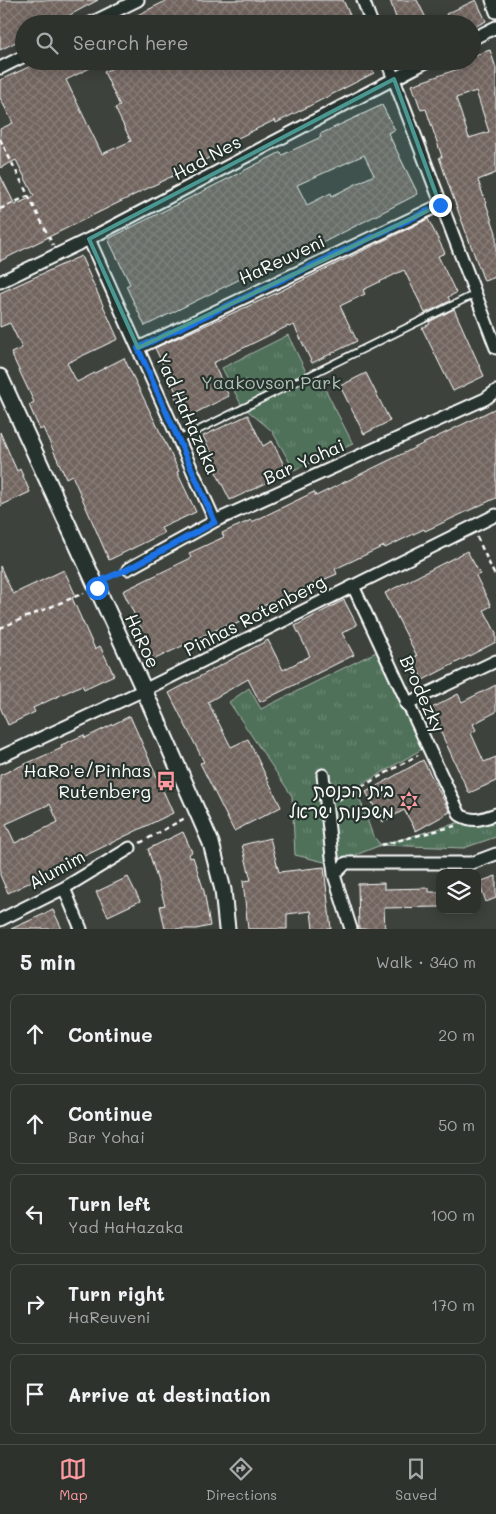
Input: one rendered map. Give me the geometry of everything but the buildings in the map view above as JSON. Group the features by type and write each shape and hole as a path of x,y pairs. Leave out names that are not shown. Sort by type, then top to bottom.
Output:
{"street":[{"path":"107,15 138,0"},
{"path":"363,0 369,15"},
{"path":"493,0 496,12"},
{"path":"481,34 496,27"},
{"path":"0,68 15,60"},
{"path":"390,70 440,205 496,348"},
{"name":"Had Nes","path":"0,282 89,239 411,70"},
{"name":"HaReuveni","path":"138,348 440,205"},
{"name":"Yad HaHazaka","path":"89,239 180,439 215,522"},
{"name":"HaRoe","path":"0,377 198,811 211,843 220,880 227,929"},
{"name":"Bar Yohai","path":"128,569 215,522 485,399 496,391"},
{"name":"Pinhas Rotenberg","path":"0,757 144,690 496,515"},
{"name":"Brodezky","path":"353,586 406,704 460,815 468,820 478,821"},
{"path":"406,704 496,661"},
{"path":"323,775 334,875 351,929"},
{"path":"478,821 496,814"},
{"name":"Alumim","path":"0,920 64,888 130,848"},
{"path":"334,875 346,863 472,864 496,854"},
{"path":"64,888 81,929"}],"lane":[{"path":"180,439 475,294"}],"path":[{"path":"0,139 58,254"},
{"path":"0,209 28,195"},
{"path":"472,526 496,578"},
{"path":"0,628 96,586 128,569"},
{"path":"326,807 428,749"},
{"path":"130,848 198,811"},
{"path":"381,845 478,821"}],"highlighted area":[{"path":"394,79 440,205 138,348 89,239"}],"green space":[{"name":"Yaakovson Park","path":"288,335 308,376 317,373 353,444 294,470 272,431 242,406 222,368"},
{"path":"376,652 422,749 356,788 373,836 381,845 333,864 295,855 292,796 229,702 249,688 261,709"},
{"path":"496,807 496,837 464,848 381,845 468,820"}],"place":[{"name":"HaRo'e/Pinhas Rutenberg","path":"166,781"},
{"name":"בית הכנסת משכנות ישראל","path":"409,801"}],"route":[{"path":"97,588 95,583 128,569 215,522 180,439 138,348 440,205"}]}
